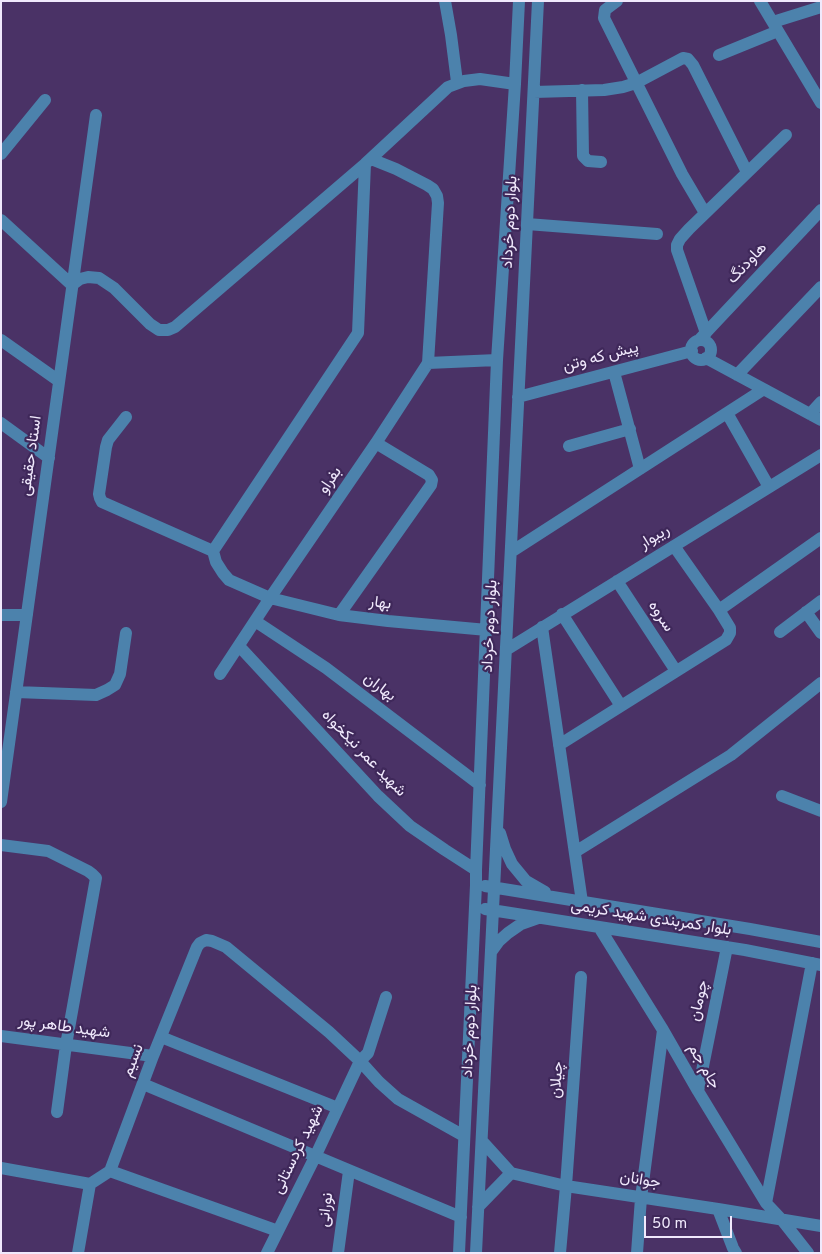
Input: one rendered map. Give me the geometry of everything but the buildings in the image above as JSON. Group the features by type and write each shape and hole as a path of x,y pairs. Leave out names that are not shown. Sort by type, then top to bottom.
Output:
{"street":[{"path":"445,1 457,82"},
{"name":"بلوار دوم خرداد","path":"459,1253 497,360 519,1"},
{"name":"بلوار دوم خرداد","path":"476,1253 538,1"},
{"path":"616,1 605,10 604,18 682,174 705,213"},
{"path":"760,1 821,103"},
{"path":"719,55 821,7"},
{"path":"534,92 604,90 623,87 636,83 683,58 693,65 747,172"},
{"path":"1,220 72,285 80,279 88,277 99,278 114,288 150,324 159,330 168,330 175,327 368,161 448,87 464,80 480,79 515,84"},
{"path":"582,90 583,156 588,161 601,162"},
{"path":"1,154 46,100"},
{"name":"استاد حقیقی","path":"1,802 7,721 16,692 96,115"},
{"path":"706,358 711,348 702,337 677,250 680,239 688,229 786,135"},
{"path":"368,161 396,169 427,185 437,196 428,363 497,360"},
{"path":"126,416 108,440 100,494 102,502 213,551 358,332 368,161"},
{"name":"هاودنگ","path":"702,337 821,210"},
{"path":"527,224 657,234"},
{"path":"737,375 821,287"},
{"path":"702,337 693,344 692,352 696,358 706,358 815,417 821,402"},
{"path":"1,340 59,380"},
{"name":"پیش که وتن","path":"518,397 692,352"},
{"name":"بفراو","path":"220,674 376,444 428,363"},
{"path":"614,372 640,468"},
{"path":"511,552 764,389"},
{"path":"727,413 769,487"},
{"path":"1,423 49,458"},
{"path":"569,446 630,429"},
{"path":"339,615 431,485 432,480 430,476 376,444"},
{"name":"ریبوار","path":"506,650 821,455"},
{"path":"719,610 821,538"},
{"path":"560,745 726,640 730,633 730,628 674,546"},
{"name":"بهار","path":"213,551 222,573 229,580 270,598 339,615 487,630"},
{"name":"سروه","path":"617,581 676,671"},
{"path":"780,632 821,601"},
{"path":"806,612 821,632"},
{"path":"562,614 621,706"},
{"path":"1,615 27,615"},
{"name":"بهاران","path":"255,621 326,668 480,785"},
{"path":"542,627 582,902"},
{"path":"16,692 96,695 107,690 115,685 120,674 126,632"},
{"name":"شهید عمر نیکخواه","path":"239,646 378,796 410,826 476,870"},
{"path":"575,852 731,755 821,683"},
{"path":"782,796 821,811"},
{"path":"497,824 512,864 526,882 554,897"},
{"path":"1,845 48,851 88,871 96,878 66,1045 57,1112"},
{"name":"بلوار کمربندی شهید کریمی","path":"476,885 750,928 821,942"},
{"name":"بلوار کمربندی شهید کریمی","path":"475,908 728,947 816,964"},
{"path":"491,952 508,933 521,924 540,918"},
{"name":"جام جم","path":"599,927 766,1203 808,1253"},
{"name":"نسیم","path":"110,1172 153,1056 197,946 206,940 226,946 329,1032 360,1061"},
{"name":"چومان","path":"698,1091 728,947"},
{"path":"766,1203 816,964"},
{"name":"چیلان","path":"560,1253 581,977"},
{"name":"شهید کردستانی","path":"267,1253 360,1061 368,1053 386,997"},
{"path":"471,1002 488,1005"},
{"path":"637,1253 641,1198 663,1030"},
{"name":"شهید طاهر پور","path":"1,1036 153,1056"},
{"path":"161,1037 338,1108"},
{"path":"360,1061 398,1099 464,1136"},
{"path":"143,1084 461,1217"},
{"path":"478,1207 511,1173 482,1141"},
{"path":"1,1168 90,1184 110,1172 278,1231"},
{"name":"نورانی","path":"338,1253 349,1171"},
{"name":"جوانان","path":"511,1173 566,1186 821,1226"},
{"path":"78,1253 90,1184"},
{"path":"718,1209 736,1253"}]}
